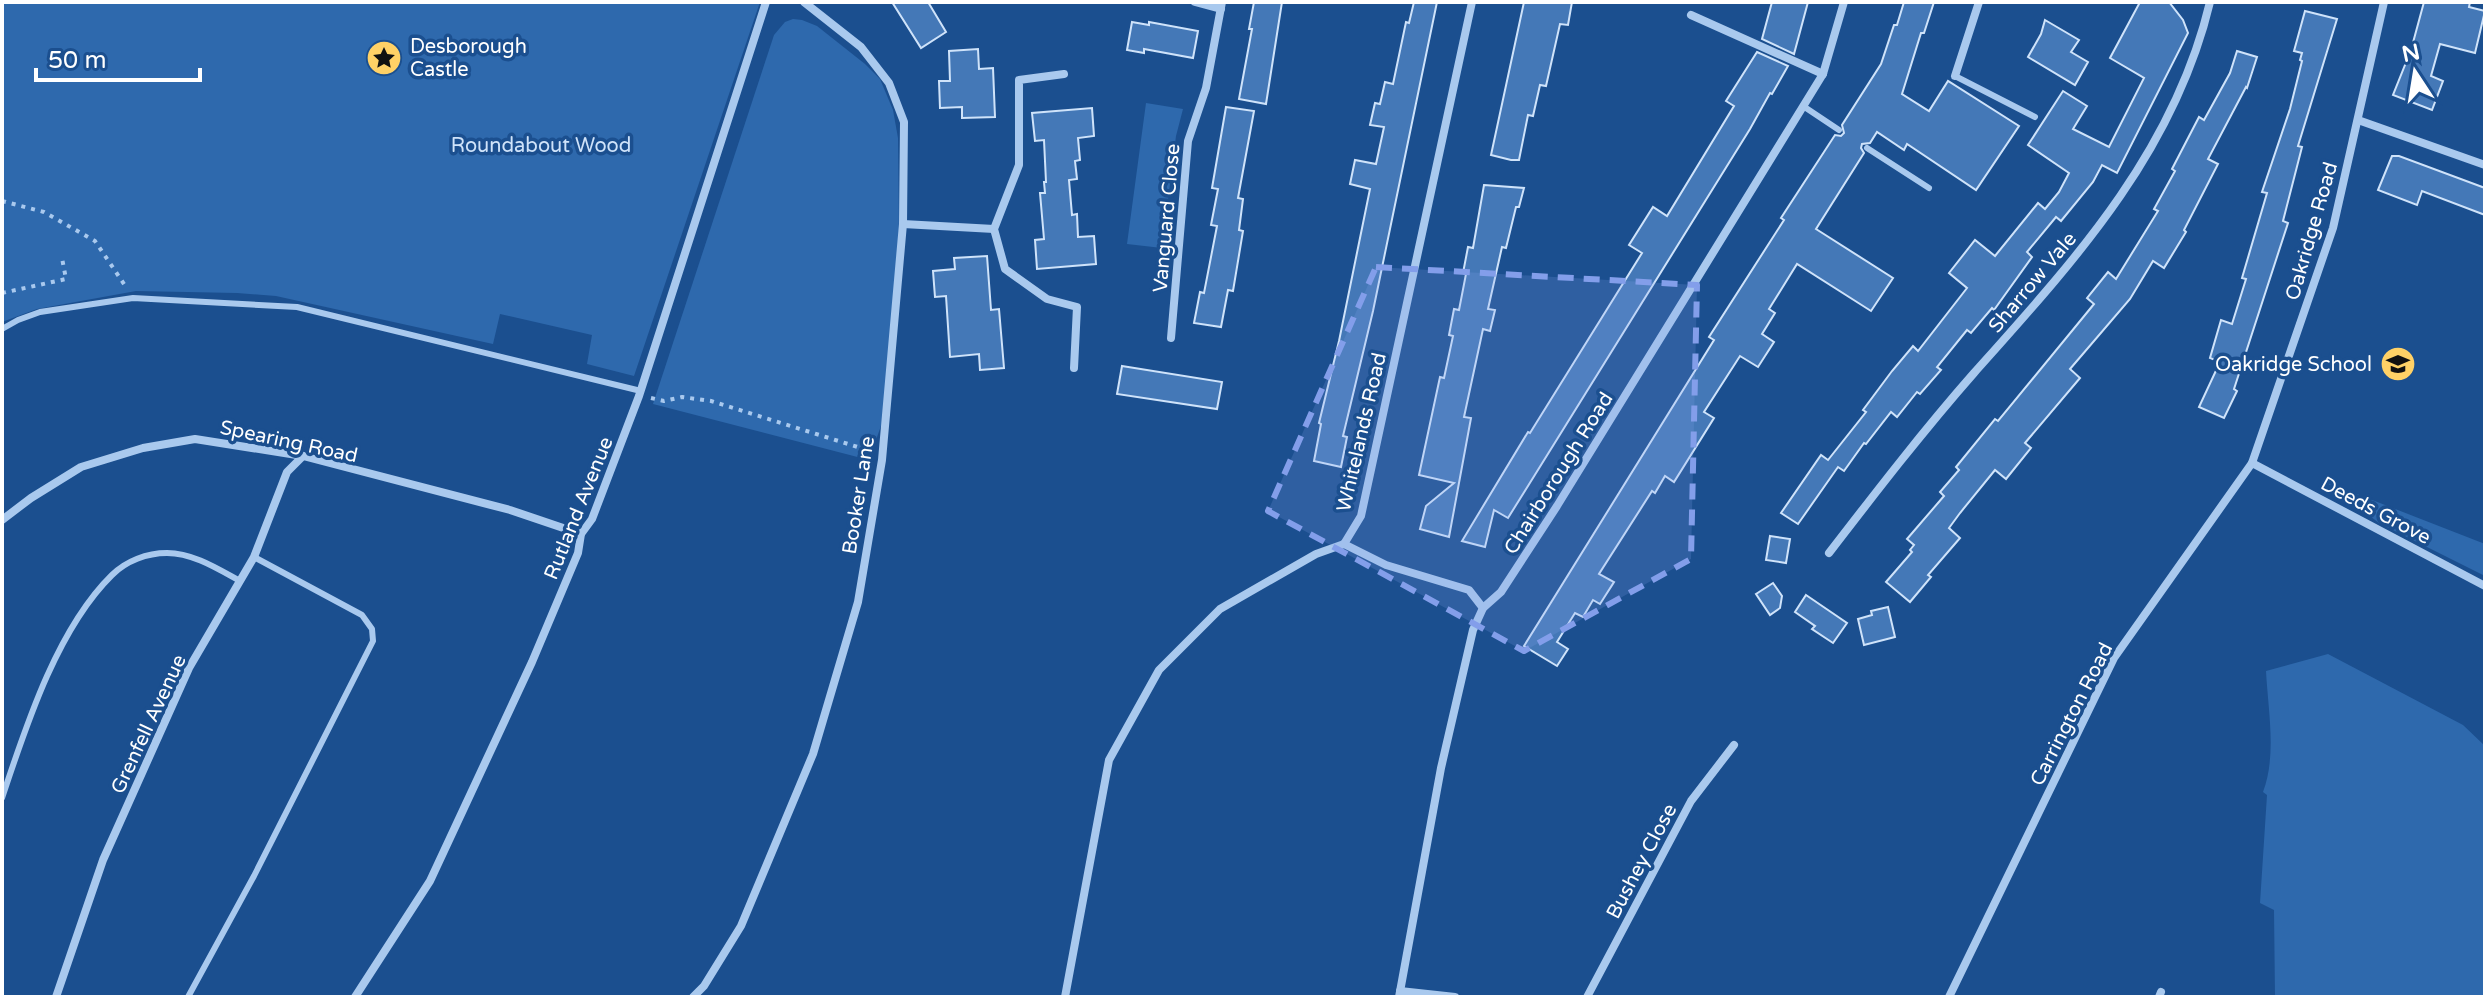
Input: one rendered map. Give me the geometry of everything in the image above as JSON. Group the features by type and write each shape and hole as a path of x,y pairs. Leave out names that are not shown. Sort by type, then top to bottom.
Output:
{"street":[{"name":"Rutland Avenue","path":"355,997 430,881 532,662 578,553 581,534 592,519 640,394 766,2"},
{"name":"Booker Lane","path":"693,997 704,986 741,926 813,754 858,602 882,460 903,224 904,122 889,83 861,47 804,2"},
{"name":"Vanguard Close","path":"1171,338 1188,141 1206,88 1221,6 1195,2"},
{"name":"Whitelands Road","path":"1344,544 1361,516 1472,2"},
{"name":"Chairborough Road","path":"1400,994 1441,768 1473,630 1483,608 1501,592 1557,506 1823,74 1844,2"},
{"path":"1955,76 1979,2"},
{"name":"Sharrow Vale","path":"1829,553 1909,451 2032,310 2109,214 2154,144 2189,69 2210,2"},
{"name":"Oakridge Road","path":"2252,463 2333,228 2384,2"},
{"path":"1691,15 1823,74"},
{"path":"1064,74 1019,80 1019,165 994,229 1005,269 1047,299 1077,307 1074,368"},
{"path":"2358,120 2485,165"},
{"path":"903,224 994,229"},
{"name":"Spearing Road","path":"2,520 81,467 143,448 195,439 249,445 303,456 510,510 581,534"},
{"name":"Grenfell Avenue","path":"56,997 109,847 189,668 254,557 287,472 303,456"},
{"name":"Deeds Grove","path":"2252,463 2485,586"},
{"name":"Carrington Road","path":"1949,997 2114,658 2252,463"},
{"path":"1065,997 1109,760 1159,670 1220,609 1316,554 1344,544 1386,565 1469,590 1483,608"},
{"name":"Bushey Close","path":"1587,997 1691,801 1734,745"},
{"path":"1400,994 1455,997"}],"lane":[{"path":"1955,76 2035,117"},
{"path":"1803,106 1839,130"},
{"path":"1867,148 1929,188"},
{"path":"2,329 40,312 133,298 297,307 640,394"},
{"path":"2,798 51,670 81,616 113,573 139,558 170,553 194,557 240,581"},
{"path":"188,997 254,876 373,641 372,629 362,615 254,557"}],"path":[{"path":"2,201 44,212 95,241 133,298"},
{"path":"2,293 66,279 62,258"},
{"path":"640,394 664,401 682,397 711,401 861,448 860,454 868,457 869,452"}],"highlighted area":[{"path":"1376,267 1697,285 1691,559 1524,651 1268,511"}],"green space":[{"name":"Roundabout Wood","path":"2,2 760,2 634,376 587,364 592,335 500,314 493,344 276,296 237,293 136,291 37,309 2,322"},
{"path":"793,19 817,26 880,79 893,110 898,138 899,230 883,420 869,460 653,404 774,35 785,22"},
{"path":"1146,103 1183,109 1176,136 1162,248 1127,244"},
{"path":"2326,482 2485,544 2485,576 2379,523"},
{"path":"2328,654 2463,725 2485,746 2485,997 2275,997 2274,910 2260,903 2267,795 2263,792 2271,748 2266,671"}],"building":[{"path":"892,2 928,2 946,32 921,48"},
{"path":"1254,2 1282,2 1266,104 1239,99"},
{"path":"1414,2 1437,2 1373,311 1343,436 1347,437 1341,467 1314,461 1319,423 1370,189 1350,184 1355,160 1376,164 1384,127 1370,125 1375,103 1380,104 1385,82 1393,84 1406,22 1409,23"},
{"path":"1524,2 1572,2 1568,25 1560,24 1546,86 1540,85 1533,116 1528,115 1519,160 1511,160 1491,155"},
{"path":"1772,2 1808,2 1794,54 1762,39"},
{"path":"1904,2 1934,2 1902,94 1929,111 1948,81 2019,126 1976,190 1907,144 1904,150 1877,132 1870,143 1862,144 1864,153 1816,229 1893,278 1871,311 1797,264 1769,309 1775,313 1762,334 1774,342 1758,367 1740,356 1704,412 1714,418 1674,482 1665,476 1655,493 1652,491 1599,574 1614,582 1600,604 1593,600 1583,617 1575,613 1557,642 1568,649 1557,666 1524,646 1714,340 1709,337 1784,220 1781,218 1835,135 1844,133 1842,125 1881,64"},
{"path":"2140,2 2169,2 2183,20 2188,33 2117,173 2102,165 2093,182 2061,221 2056,217 2027,252 2032,257 1994,310 1992,308 1971,333 1967,330 1937,367 1941,370 1920,394 1917,392 1897,417 1891,412 1844,471 1838,467 1798,524 1781,513 1821,455 1828,460 1866,412 1863,410 1892,371 1913,346 1918,351 1967,288 1949,273 1975,240 1995,256 2038,203 2045,209 2059,192 2069,173 2028,145 2063,91 2087,106 2073,129 2109,147 2144,78 2110,58"},
{"path":"2424,2 2470,2 2469,7 2485,11 2475,53 2440,44 2431,76 2443,81 2432,110 2393,95 2411,50"},
{"path":"2305,11 2337,19 2298,146 2302,147 2283,221 2288,223 2234,389 2237,391 2224,418 2199,407 2220,362 2210,358 2221,320 2232,324 2246,279 2242,278 2267,193 2262,192 2290,109 2302,61 2302,53 2294,51"},
{"path":"2045,20 2079,40 2071,52 2088,62 2075,85 2028,57"},
{"path":"1132,22 1198,31 1193,58 1144,49 1144,53 1127,50"},
{"path":"978,49 979,69 993,68 995,117 962,118 962,107 940,108 939,81 950,81 949,51"},
{"path":"2237,51 2257,57 2247,88 2208,159 2218,164 2184,230 2186,232 2164,268 2153,261 2130,299 2070,369 2080,378 2025,443 2031,448 2006,479 1995,470 1960,513 1949,528 1960,538 1928,575 1931,577 1910,602 1886,582 1912,552 1910,550 1914,545 1907,539 1944,496 1940,492 1959,470 1956,467 2094,304 2087,298 2108,272 2116,279 2158,211 2154,209 2175,171 2172,169 2199,117 2204,120 2230,73"},
{"path":"1757,52 1788,66 1772,94 1508,518 1494,510 1485,547 1462,541 1642,253 1629,245 1653,207 1667,216 1734,106 1726,101"},
{"path":"1226,107 1254,111 1238,198 1243,199 1239,230 1243,231 1233,291 1228,290 1221,327 1194,323 1200,292 1204,293 1217,226 1211,225 1218,189 1212,188"},
{"path":"1092,108 1094,136 1078,138 1080,160 1075,161 1077,179 1069,180 1072,215 1077,214 1078,237 1094,236 1096,264 1037,269 1035,240 1044,239 1040,193 1045,193 1046,182 1044,140 1035,141 1032,113"},
{"path":"2392,156 2485,188 2485,215 2422,191 2417,205 2378,190"},
{"path":"1484,185 1524,188 1506,248 1502,247 1488,309 1495,310 1490,331 1483,329 1464,417 1471,418 1449,537 1420,529 1426,506 1454,483 1419,475 1440,377 1444,378 1453,336 1449,335 1454,309 1459,310 1468,247 1473,248"},
{"path":"987,256 991,310 999,309 1004,368 980,370 979,354 950,357 946,296 935,297 933,271 955,269 954,258"},
{"path":"1122,366 1222,382 1217,409 1117,394"},
{"path":"1770,536 1790,539 1786,563 1766,560"},
{"path":"1773,583 1782,596 1780,608 1770,615 1756,594"},
{"path":"1806,595 1847,623 1833,643 1812,629 1815,626 1795,612"},
{"path":"1888,607 1895,637 1864,645 1858,619 1872,615 1871,611"}],"place":[{"name":"Desborough Castle","path":"384,58"},
{"name":"Oakridge School","path":"2398,364"}]}
